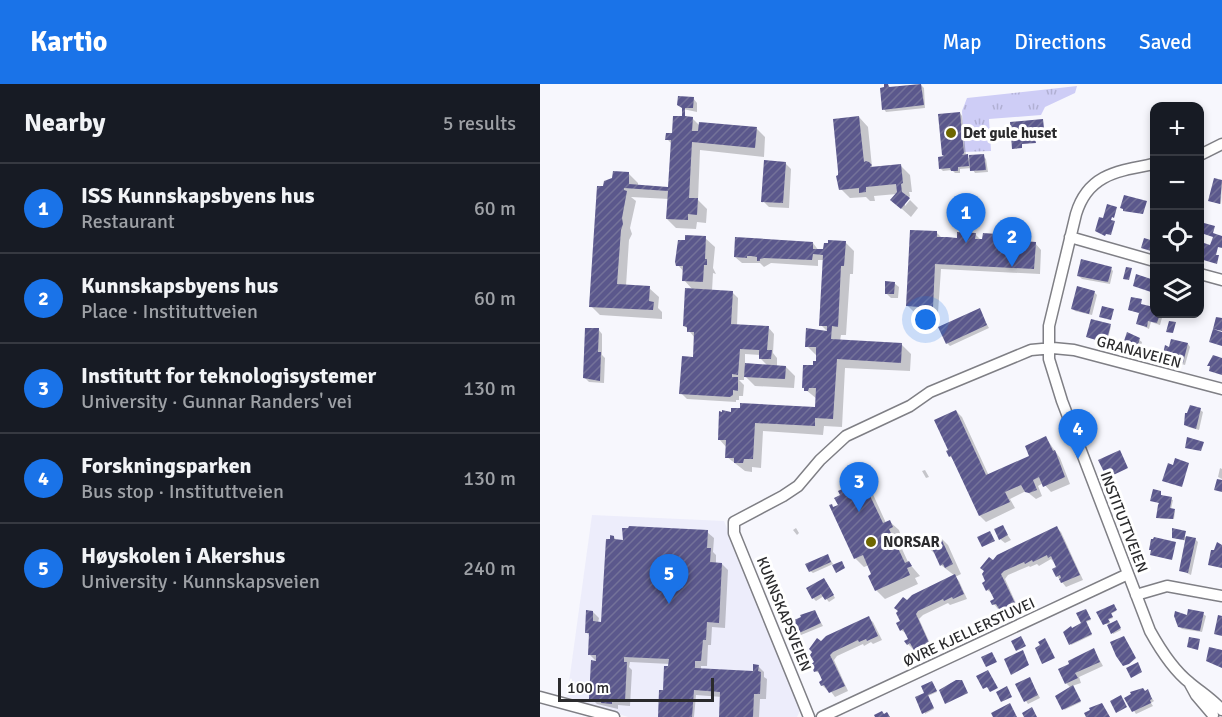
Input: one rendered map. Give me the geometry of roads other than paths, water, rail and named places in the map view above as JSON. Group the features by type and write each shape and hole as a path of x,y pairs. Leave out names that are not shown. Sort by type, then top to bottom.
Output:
{"street":[{"path":"1204,153 1222,144"},
{"name":"INSTITUTTVEIEN","path":"1150,165 1116,171 1094,184 1085,194 1078,207 1051,316 1048,348 1057,387 1156,643 1189,683 1202,690 1217,711"},
{"path":"1070,237 1150,260"},
{"path":"1204,275 1222,280"},
{"name":"GRANAVEIEN","path":"734,522 798,486 820,460 846,436 910,406 930,392 1026,352 1048,348 1074,350 1222,389"},
{"name":"KUNNSKAPSVEIEN","path":"734,522 734,533 809,717"},
{"name":"ØVRE KJELLERSTUVEI","path":"822,717 1128,574"},
{"path":"1136,595 1167,586 1222,596"},
{"path":"540,696 614,717"}],"place":[{"name":"Det gule huset","path":"951,133"},
{"name":"ISS Kunnskapsbyens hus","path":"966,243"},
{"name":"Kunnskapsbyens hus","path":"1012,267"},
{"name":"Forskningsparken","path":"1078,459"},
{"name":"Institutt for teknologisystemer","path":"859,512"},
{"name":"NORSAR","path":"871,542"},
{"name":"Høyskolen i Akershus","path":"669,604"}]}
